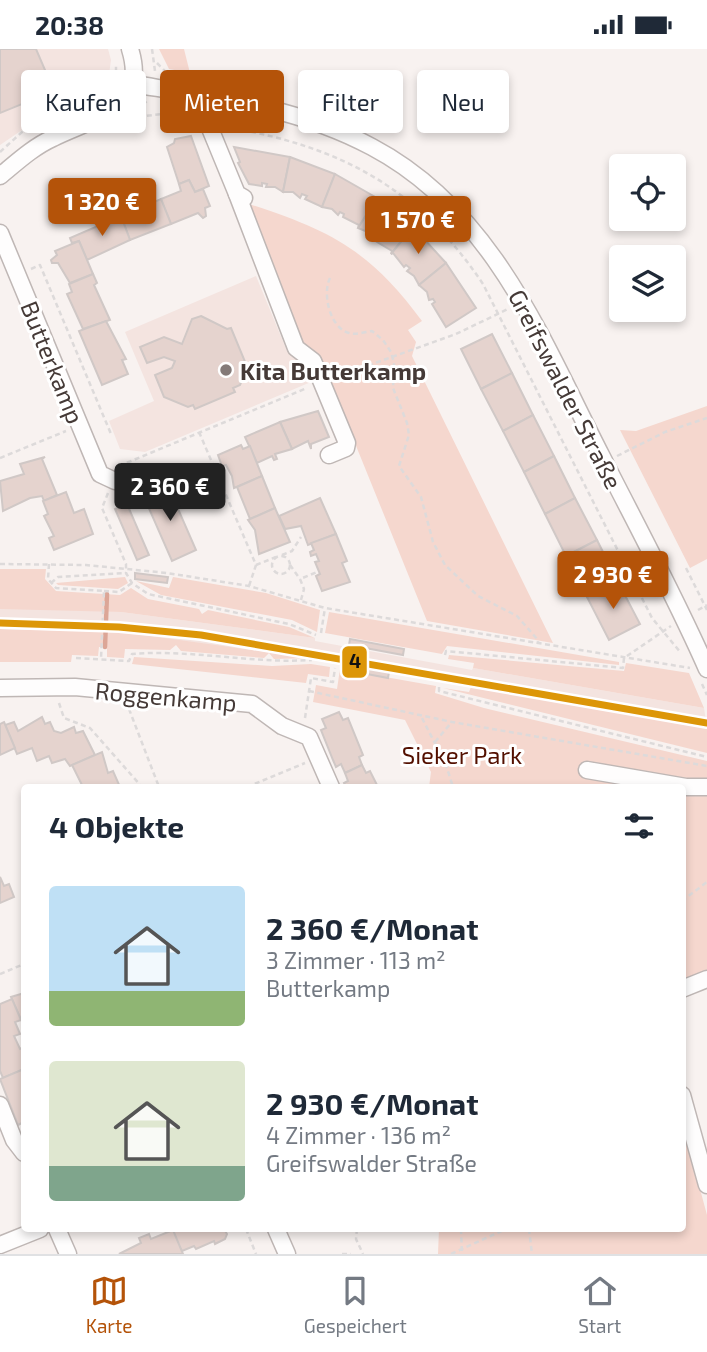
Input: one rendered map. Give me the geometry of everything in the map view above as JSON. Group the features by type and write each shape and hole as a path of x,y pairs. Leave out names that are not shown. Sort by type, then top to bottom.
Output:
{"street":[{"path":"130,49 135,70"},
{"name":"Greifswalder Straße","path":"146,86 293,114 373,147 425,183 457,210 502,267 684,618 707,669"},
{"path":"0,176 51,138 62,133"},
{"path":"213,133 242,196 296,348 313,361 347,443 346,448 329,455"},
{"name":"Butterkamp","path":"0,233 100,474 115,481"},
{"name":"Roggenkamp","path":"0,688 75,687 252,704 282,726 309,737"},
{"path":"309,737 330,784"},
{"path":"587,770 669,784"},
{"path":"686,787 707,787"},
{"path":"686,987 707,979"},
{"path":"0,1105 14,1140 21,1149"},
{"path":"686,1109 707,1185"},
{"path":"0,1245 32,1232"},
{"path":"58,1232 68,1254"},
{"path":"277,1232 287,1254"}],"path":[{"path":"0,152 22,132 50,114 103,92 116,73 116,58"},
{"path":"0,564 48,564 250,586 325,608 697,670 661,631 483,284 447,236 408,198 348,161 289,140 259,133"},
{"path":"18,275 40,265 111,434"},
{"path":"330,278 326,296 333,317 344,330 352,334 372,331 391,352 394,363 393,388 401,403 409,435 399,466 421,497 437,553 459,580 478,596 523,622 538,640 538,644"},
{"path":"604,462 665,432 707,418"},
{"path":"0,458 79,425"},
{"path":"199,432 256,565 250,586"},
{"path":"115,481 102,508 132,583 161,598 289,624 316,635"},
{"path":"256,565 292,551 301,537"},
{"path":"277,557 286,557 300,579 304,589 301,600"},
{"path":"277,557 272,565 275,572 286,573 290,565"},
{"path":"48,564 48,579 57,588 104,593 119,592 132,583"},
{"path":"445,655 446,651 622,668 624,658 661,631 706,607 686,568"},
{"path":"51,583 58,577 126,571"},
{"path":"300,579 317,572"},
{"path":"101,660 104,593"},
{"path":"321,633 325,608"},
{"path":"76,659 129,661 132,654 169,653 273,663 312,660"},
{"path":"309,737 304,724 311,678 333,682 335,668"},
{"path":"439,687 439,691 504,708 707,757"},
{"path":"705,689 707,695"},
{"path":"309,691 452,722 707,767"},
{"path":"66,702 59,702 64,718 90,728 139,784"},
{"path":"127,705 158,784"},
{"path":"421,716 453,784"},
{"path":"435,742 452,722"},
{"path":"254,784 318,757"},
{"path":"686,898 707,881"},
{"path":"0,974 21,965"},
{"path":"247,1232 256,1254"},
{"path":"357,1232 356,1239 363,1254"},
{"path":"461,1232 461,1252"},
{"path":"452,1254 500,1232"},
{"path":"530,1232 532,1254"},
{"path":"342,1254 351,1254"}],"shaded area":[{"path":"0,49 108,49 111,60 110,70 21,70 21,131 0,145"},
{"name":"Kita Butterkamp","path":"256,276 287,351 308,364 314,377 311,382 145,452 120,449 109,421 154,401 125,332"},
{"path":"0,609 121,612 315,638 315,641 472,670 473,668 704,708 707,728 570,706 313,656 44,628 0,629"}],"green space":[{"path":"159,49 184,49 189,70 169,69"},
{"path":"246,203 301,223 345,245 384,276 422,321 408,330 416,342 412,356 553,643 427,621 333,389 304,348"},
{"path":"707,406 707,559 690,568 620,430 636,431"},
{"path":"0,569 46,569 45,579 56,591 120,595 131,588 148,599 199,609 202,614 208,610 289,627 315,638 121,612 0,609"},
{"path":"125,577 128,583 118,589 56,583"},
{"path":"173,577 266,593 320,610 317,632 292,620 161,595 136,581 169,588"},
{"path":"329,612 619,662 619,665 447,646 442,654 325,633"},
{"path":"0,629 121,632 312,658 274,659 269,653 264,658 181,651 176,645 170,650 125,649 124,658 107,657 107,647 99,647 98,656 72,655 71,662 0,662"},
{"path":"449,655 624,671 626,663 689,673 704,708 473,668 474,663 448,659"},
{"path":"134,657 330,667 329,677 308,674 306,683 132,664"},
{"name":"Sieker Park","path":"340,669 436,686 435,693 484,708 707,761 707,972 686,981 686,784 429,784 431,772 405,720 313,702 316,685 337,689"},
{"path":"471,687 707,728 707,753 443,688 469,692"},
{"path":"686,1137 707,1215 707,1254 438,1254 439,1232 686,1232"}],"building":[{"path":"0,49 36,49 45,70 21,70 21,104 0,113"},
{"path":"191,136 209,186 195,192 189,180 179,184 167,147 174,143 175,139"},
{"path":"234,147 290,157 283,192 275,187 266,187 267,184 249,184 238,163 240,162"},
{"path":"290,157 335,174 322,207 305,199 307,196 302,194 300,198 293,192 283,192"},
{"path":"335,174 377,198 358,228 359,225 343,217 344,214 340,212 338,215 332,209 322,207"},
{"path":"189,180 195,192 203,189 210,206 205,208 206,216 203,218 198,213 171,224 161,199 181,191 179,184"},
{"path":"377,198 413,227 391,254 392,251 377,242 379,239 375,236 373,239 368,232 358,228"},
{"path":"161,199 171,224 130,240 121,216"},
{"path":"121,216 130,240 87,260 79,241 72,243 70,238"},
{"path":"413,227 446,263 419,285 407,271 410,268 406,265 404,267 393,253 391,254"},
{"path":"79,241 93,274 70,283 58,263 52,263 51,260 57,255 55,251"},
{"path":"446,263 476,308 446,327 432,304 435,302 433,299 429,300 427,292 419,285"},
{"path":"93,274 97,283 94,285 110,320 83,329 67,294 72,292 69,284"},
{"path":"201,316 227,329 231,328 246,364 242,365 245,373 240,385 233,388 235,392 195,409 193,405 188,407 164,397 155,375 172,368 175,361 164,357 147,363 140,347 164,337 182,344 192,319"},
{"path":"106,321 126,359 122,360 128,374 102,385 79,331"},
{"path":"492,334 512,373 481,389 461,349"},
{"path":"512,373 533,415 503,431 481,389"},
{"path":"318,411 329,437 311,444 311,449 308,441 292,449 280,422"},
{"path":"533,415 554,456 524,472 503,431"},
{"path":"280,422 292,449 275,454 277,459 274,460 272,456 257,463 245,437"},
{"path":"241,445 243,449 250,446 262,476 234,488 232,476 226,465 222,466 218,455"},
{"path":"554,456 575,498 545,514 524,472"},
{"path":"45,457 42,459 57,495 44,501 42,496 30,498 3,511 0,481 24,474 20,464"},
{"path":"262,476 275,508 250,519 237,487"},
{"path":"168,486 196,550 172,561 144,497"},
{"path":"66,492 74,513 84,509 93,534 54,550 49,538 54,536 44,516 48,514 43,501"},
{"path":"320,498 336,534 308,545 301,526 285,529 279,516"},
{"path":"575,498 597,540 566,556 545,514"},
{"path":"127,504 149,555 137,560 115,509"},
{"path":"275,508 290,542 259,554 255,530 248,520"},
{"path":"336,534 347,561 342,563 350,582 322,591 316,576 320,574 315,562 319,561 316,554 311,556 310,552 314,550 311,543"},
{"path":"597,540 618,582 587,597 566,556"},
{"path":"135,573 168,577 167,583 135,579"},
{"path":"618,582 640,624 609,640 587,597"},
{"path":"350,639 404,649 403,655 349,645"},
{"path":"357,667 389,672 388,678 356,672"},
{"path":"339,712 343,720 348,718 363,755 359,757 362,765 345,773 341,764 336,767 321,730 326,728 322,719"},
{"path":"42,717 45,724 50,722 54,731 61,733 74,727 76,733 83,731 95,755 70,766 65,759 52,763 49,756 37,761 32,748 17,754 5,725 14,722 18,731"},
{"path":"4,722 15,748 0,755 0,724"},
{"path":"102,752 108,773 113,771 119,784 82,784 72,765"},
{"path":"362,765 366,773 370,771 376,784 344,784 348,781 345,773"},
{"path":"0,877 4,886 9,884 14,897 0,903"},
{"path":"21,994 21,1020 11,997"},
{"path":"12,999 21,1020 15,1022 20,1034 14,1036 21,1048 21,1070 3,1078 0,1071 0,1004"},
{"path":"21,1070 21,1124 18,1125 0,1079"},
{"path":"171,1232 227,1234 225,1239 215,1244 214,1241 196,1249 194,1246 182,1251"},
{"path":"174,1232 183,1254 119,1254 141,1243 139,1238 149,1234 151,1239"}],"waterway":[{"path":"105,647 107,594"}],"metro line":[{"name":"4","path":"0,623 119,627 201,635 707,723"}],"place":[{"name":"Kita Butterkamp","path":"226,370"}]}
